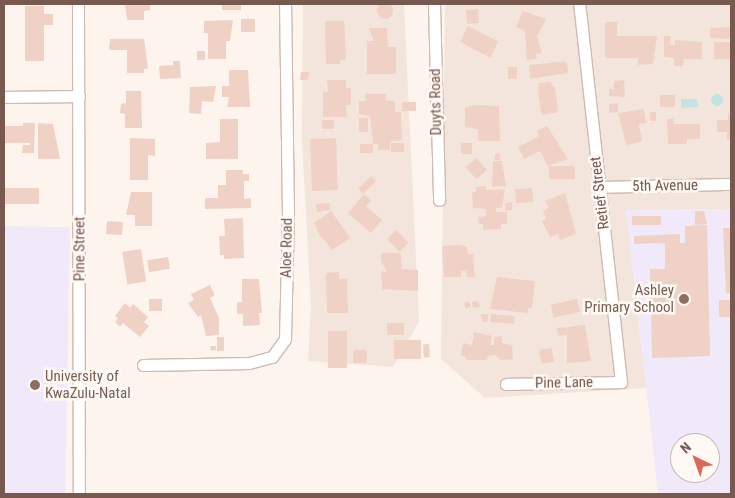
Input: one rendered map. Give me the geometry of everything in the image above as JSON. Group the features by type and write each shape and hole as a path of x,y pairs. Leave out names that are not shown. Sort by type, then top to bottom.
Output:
{"street":[{"name":"Pine Street","path":"78,4 79,494"},
{"name":"Aloe Road","path":"143,365 248,364 272,357 285,339 288,214 285,4"},
{"name":"Duyts Road","path":"434,4 439,200"},
{"name":"Retief Street","path":"579,4 621,382"},
{"path":"4,97 79,96"},
{"name":"5th Avenue","path":"598,187 731,184"},
{"name":"Pine Lane","path":"506,384 621,382"}],"shaded area":[{"path":"303,4 404,4 419,322 393,367 308,361 311,306 302,139"},
{"path":"445,4 731,4 731,209 626,210 646,388 485,398 441,359"},
{"name":"Ashley Primary School","path":"731,209 731,493 658,494 626,210"},
{"name":"University of KwaZulu-Natal","path":"4,226 70,227 65,494 4,494"}],"water":[{"path":"715,94 719,94 723,100 719,106 715,106 711,102 711,98"},
{"path":"681,99 697,99 698,107 681,108"}],"building":[{"path":"385,3 391,5 393,11 391,17 385,19 379,17 377,11 379,5"},
{"path":"125,4 150,4 150,10 144,11 144,20 127,20"},
{"path":"222,4 241,4 241,10 222,10"},
{"path":"25,6 44,6 44,14 53,14 53,25 44,25 44,61 25,61"},
{"path":"478,9 479,23 467,24 466,10"},
{"path":"523,11 546,19 537,36 542,53 536,54 537,59 527,60 525,31 516,27"},
{"path":"241,19 255,19 255,32 241,32"},
{"path":"233,20 230,41 226,41 226,59 208,59 208,33 204,33 204,21"},
{"path":"325,21 344,21 346,53 345,60 340,60 340,64 326,64"},
{"path":"605,22 617,22 617,36 657,36 653,64 638,65 638,58 605,58"},
{"path":"468,26 498,41 490,57 460,42"},
{"path":"731,27 731,39 710,38 710,28"},
{"path":"369,28 387,28 388,47 396,47 396,74 367,74 367,41 374,41"},
{"path":"664,36 671,36 670,45 675,45 675,40 702,42 702,59 684,59 683,66 674,66 674,58 664,57"},
{"path":"110,39 144,39 148,69 144,69 144,73 127,73 127,50 109,50"},
{"path":"714,42 731,42 731,59 714,59"},
{"path":"197,51 205,51 205,60 197,60"},
{"path":"173,61 180,61 181,78 160,79 159,66 173,65"},
{"path":"567,62 568,73 530,79 529,65"},
{"path":"508,67 517,67 517,79 508,79"},
{"path":"229,70 248,70 250,107 227,107 229,97 222,97 222,86 229,86"},
{"path":"301,72 309,72 308,80 300,80"},
{"path":"327,80 346,80 346,88 351,88 351,105 346,105 347,117 323,117 323,92 328,92"},
{"path":"624,80 625,97 609,96 609,89 614,89 614,81"},
{"path":"551,82 552,86 555,86 558,112 541,115 539,83"},
{"path":"216,86 213,102 202,101 201,114 189,113 190,87"},
{"path":"126,91 141,91 142,128 125,128 125,114 120,113 121,104 126,103"},
{"path":"365,94 386,94 386,101 395,101 395,112 401,112 402,140 391,141 390,150 378,150 378,144 373,144 370,116 359,114 359,101 366,101"},
{"path":"660,95 675,95 675,107 660,107"},
{"path":"402,102 416,102 416,111 402,111"},
{"path":"618,103 618,112 609,113 609,104"},
{"path":"476,105 499,106 500,141 478,141 478,129 465,127 465,107"},
{"path":"644,109 646,123 639,124 642,142 626,145 618,113"},
{"path":"650,112 656,112 656,121 650,121"},
{"path":"728,113 731,113 731,140 727,140 727,132 717,132 717,120 728,120"},
{"path":"359,118 368,118 368,132 359,132"},
{"path":"220,119 238,119 238,159 206,159 206,143 220,142"},
{"path":"667,119 674,119 674,124 700,124 700,139 687,139 687,144 668,144"},
{"path":"322,120 334,120 334,129 322,129"},
{"path":"23,123 35,123 34,153 22,153 23,145 30,145 30,143 4,143 4,126 23,126"},
{"path":"38,123 53,124 60,159 38,159"},
{"path":"547,126 568,159 548,166 540,151 524,159 518,147 539,136 537,131"},
{"path":"130,138 155,139 155,156 148,155 148,180 130,180"},
{"path":"336,138 338,190 312,191 310,139"},
{"path":"391,143 404,143 404,152 391,152"},
{"path":"461,143 472,143 472,154 461,154"},
{"path":"360,144 373,144 373,153 360,153"},
{"path":"495,154 500,154 500,160 495,160"},
{"path":"476,158 487,170 477,179 466,168"},
{"path":"493,161 502,161 506,186 492,187"},
{"path":"549,166 575,166 575,179 549,179"},
{"path":"226,170 243,170 243,174 249,174 249,181 244,181 244,199 251,198 251,208 205,209 205,198 218,198 218,185 226,185"},
{"path":"371,176 376,181 363,194 358,189"},
{"path":"486,186 486,190 505,189 502,208 496,208 496,212 507,212 507,224 501,224 501,229 483,230 483,224 479,224 478,217 486,216 486,209 473,208 472,192 476,192 476,187"},
{"path":"4,188 39,188 39,204 4,204"},
{"path":"532,188 533,202 516,203 515,189"},
{"path":"131,192 152,192 152,226 135,226 135,215 126,215"},
{"path":"565,193 576,234 560,240 558,234 550,237 542,221 546,219 543,210 549,208 545,201"},
{"path":"364,194 371,201 366,206 382,220 371,233 348,213"},
{"path":"512,202 512,210 506,211 505,203"},
{"path":"330,203 330,210 317,212 316,204"},
{"path":"331,211 350,238 332,250 324,239 322,240 314,223"},
{"path":"695,211 704,211 707,224 695,225"},
{"path":"632,216 661,216 661,225 632,225"},
{"path":"243,218 244,258 224,259 224,255 220,255 219,236 225,236 224,219"},
{"path":"107,221 123,222 122,235 106,234"},
{"path":"707,225 710,356 652,358 650,269 665,269 665,243 634,244 634,236 680,234 680,243 685,243 685,226"},
{"path":"723,228 731,228 731,293 726,293"},
{"path":"396,230 409,243 400,252 387,239"},
{"path":"460,245 467,247 468,254 473,254 475,277 467,277 466,271 461,271 461,277 444,277 442,246"},
{"path":"141,249 146,282 127,285 122,252"},
{"path":"381,253 401,253 402,269 418,270 418,291 382,289 381,271 386,272 381,262"},
{"path":"168,257 170,269 149,272 147,260"},
{"path":"339,272 339,279 347,279 348,313 327,313 326,273"},
{"path":"497,277 535,281 532,308 528,308 528,313 490,309"},
{"path":"242,279 259,279 262,313 259,313 260,325 243,326 243,314 237,314 237,302 242,302"},
{"path":"210,285 215,295 210,298 219,318 219,335 206,336 201,315 198,317 188,303 194,300 191,294"},
{"path":"149,299 162,299 162,311 149,311"},
{"path":"577,299 580,312 554,318 551,305"},
{"path":"719,300 731,300 731,317 719,317"},
{"path":"469,301 471,306 466,309 464,303"},
{"path":"478,301 480,307 473,308 472,302"},
{"path":"125,303 130,308 133,304 148,317 144,322 149,326 140,337 123,323 120,327 115,322 118,318 115,316"},
{"path":"481,314 488,314 488,321 482,322"},
{"path":"491,314 515,316 514,324 490,322"},
{"path":"387,323 404,323 404,335 387,335"},
{"path":"585,325 591,361 567,363 567,327"},
{"path":"566,327 567,335 558,336 557,328"},
{"path":"328,331 347,331 347,368 328,368"},
{"path":"474,332 492,336 490,345 494,345 494,337 502,336 502,343 512,345 513,359 501,360 495,355 488,356 487,360 466,360 466,357 461,356 463,343 472,345"},
{"path":"217,337 224,337 224,351 217,351"},
{"path":"394,340 421,340 421,359 394,359"},
{"path":"423,344 429,344 430,357 424,357"},
{"path":"210,346 216,346 216,350 211,351"},
{"path":"552,348 554,362 541,364 539,350"},
{"path":"353,350 367,350 367,363 353,363"}],"place":[{"name":"Ashley Primary School","path":"684,299"},
{"name":"University of KwaZulu-Natal","path":"35,385"}]}
